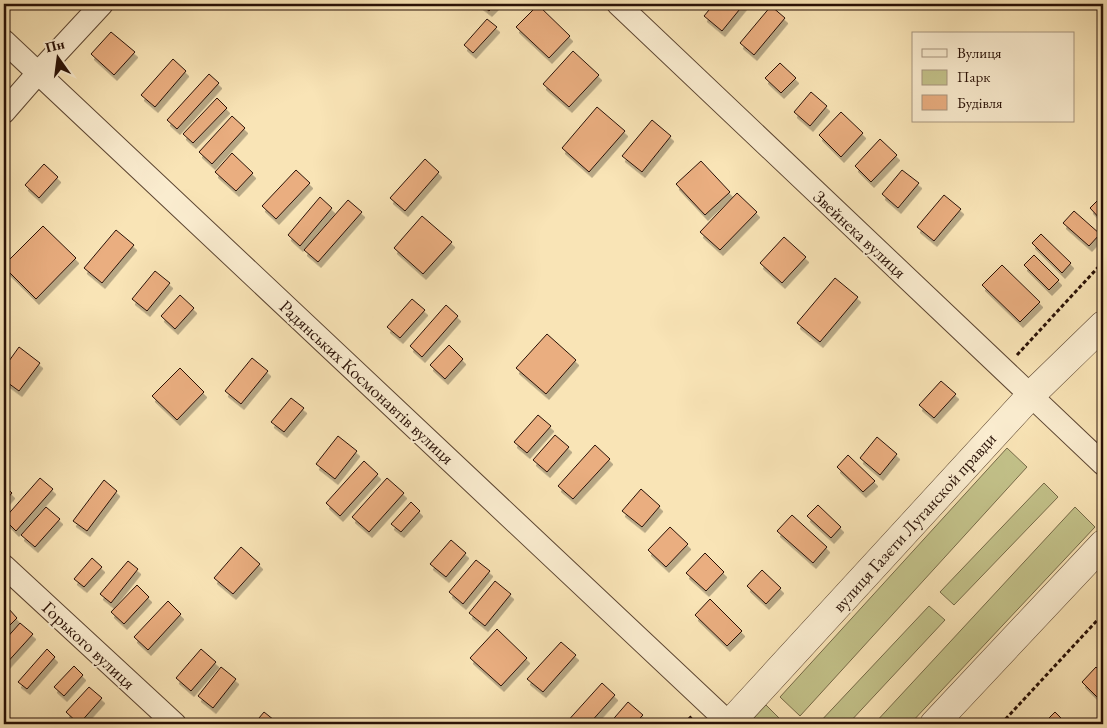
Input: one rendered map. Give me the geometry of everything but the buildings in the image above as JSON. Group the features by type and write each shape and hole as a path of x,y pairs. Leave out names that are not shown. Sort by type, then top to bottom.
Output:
{"street":[{"path":"4,112 102,4"},
{"name":"Звейнека вулиця","path":"618,4 1103,464"},
{"name":"Радянських Космонавтів вулиця","path":"4,41 729,724"},
{"name":"вулиця Газєти Луганской правди","path":"729,724 1031,395 1103,325"},
{"path":"934,724 1103,544"},
{"name":"Горького вулиця","path":"4,566 175,724"}],"path":[{"path":"1003,369 1103,262"},
{"path":"1001,724 1103,614"}],"green space":[{"path":"1007,448 1027,467 800,716 780,697"},
{"path":"1044,483 1058,497 954,605 940,592"},
{"path":"1075,507 1095,527 910,724 874,724"},
{"path":"929,606 945,620 848,724 818,724"},
{"path":"766,705 785,724 748,724"}]}
